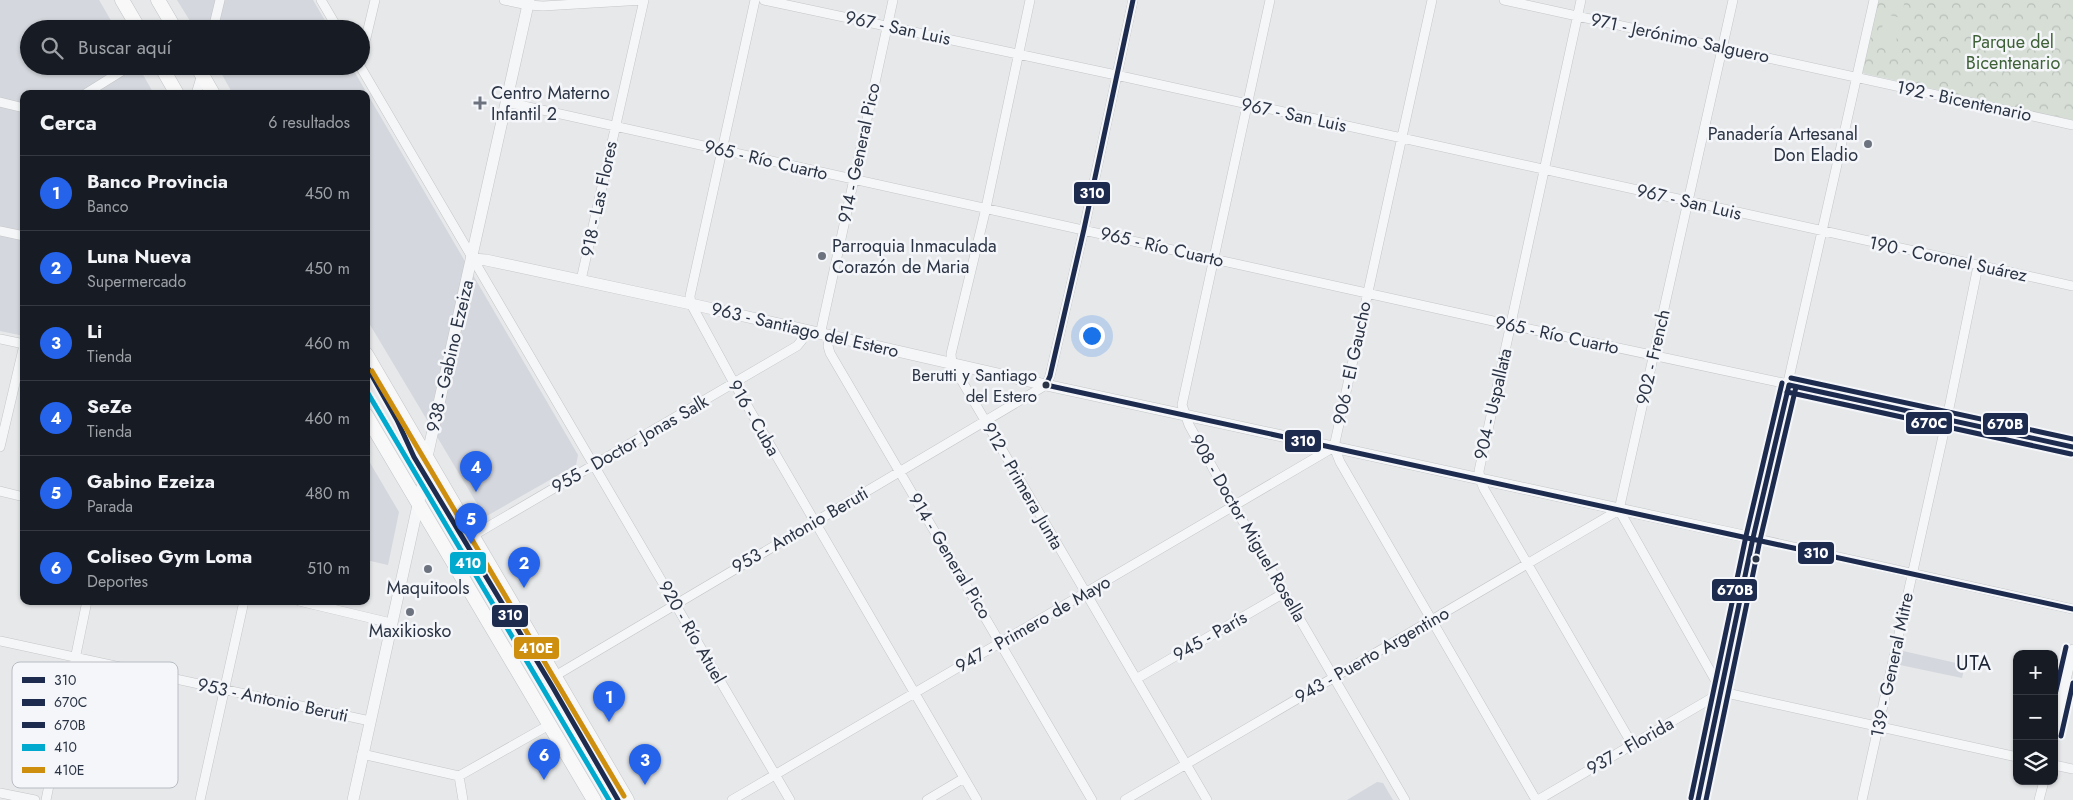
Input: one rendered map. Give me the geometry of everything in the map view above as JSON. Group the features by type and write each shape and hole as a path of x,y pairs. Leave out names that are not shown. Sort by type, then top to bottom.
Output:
{"main road":[{"path":"122,0 134,20"},
{"path":"158,0 169,20"},
{"path":"166,75 176,90"},
{"path":"204,75 211,90"},
{"path":"370,361 474,535 627,800"},
{"path":"370,422 594,800"}],"street":[{"path":"215,20 220,0"},
{"path":"321,0 333,20"},
{"path":"370,21 375,0"},
{"path":"504,0 528,3 644,0"},
{"name":"918 - Las Flores","path":"581,280 644,0"},
{"path":"691,304 690,296 755,0"},
{"name":"967 - San Luis","path":"764,0 1116,75 1823,232"},
{"name":"914 - General Pico","path":"893,0 853,180 825,336 830,353 1092,800"},
{"path":"952,364 951,354 986,208 1030,0"},
{"path":"1046,385 1050,376 1084,229 1133,0"},
{"name":"908 - Doctor Miguel Rosella","path":"1270,0 1182,405 1183,413 1234,506 1405,800"},
{"name":"906 - El Gaucho","path":"1432,0 1334,447 1340,462 1430,620 1537,800"},
{"name":"971 - Jerónimo Salguero","path":"1504,0 1856,77"},
{"name":"904 - Uspallata","path":"1581,0 1479,465 1480,479 1527,564 1632,744"},
{"name":"902 - French","path":"1619,510 1733,0"},
{"path":"1698,800 1754,538 1874,0"},
{"name":"938 - Gabino Ezeiza","path":"353,800 528,3"},
{"path":"91,90 116,75"},
{"path":"197,90 200,75"},
{"name":"920 - Río Atuel","path":"365,75 790,800"},
{"name":"192 - Bicentenario","path":"1856,77 2073,125"},
{"path":"0,102 20,107"},
{"name":"965 - Río Cuarto","path":"506,102 1511,325 1947,418 2073,447"},
{"path":"0,231 20,235"},
{"name":"190 - Coronel Suárez","path":"1823,232 2073,286"},
{"name":"963 - Santiago del Estero","path":"472,259 486,260 581,280 1046,385 1183,413 1619,510 1754,538"},
{"name":"139 - General Mitre","path":"1862,800 1947,418 1978,266"},
{"name":"916 - Cuba","path":"691,304 734,384 977,800"},
{"name":"955 - Doctor Jonas Salk","path":"474,535 797,346 802,340 805,331"},
{"path":"0,339 20,343"},
{"path":"0,447 20,361"},
{"name":"912 - Primera Junta","path":"952,364 1207,800"},
{"name":"953 - Antonio Beruti","path":"554,676 1046,385"},
{"name":"947 - Primero de Mayo","path":"732,800 1334,447"},
{"path":"0,491 20,496"},
{"path":"1619,510 1722,692 2013,756"},
{"name":"943 - Puerto Argentino","path":"1125,800 1619,510"},
{"path":"1754,538 2073,609"},
{"name":"945 - París","path":"1136,679 1284,593"},
{"path":"75,662 86,605"},
{"path":"200,800 243,605"},
{"path":"316,605 391,623"},
{"name":"953 - Antonio Beruti","path":"0,642 90,662"},
{"path":"2058,716 2073,648"},
{"name":"953 - Antonio Beruti","path":"178,681 370,721"},
{"name":"937 - Florida","path":"1537,800 1722,692"},
{"path":"362,754 459,776 549,724"},
{"path":"2058,766 2073,769"},
{"path":"459,776 463,800"},
{"path":"927,800 964,778"},
{"path":"2040,800 2043,785"},
{"path":"0,793 34,800"}],"shaded area":[{"path":"0,0 99,0 111,20 20,20 20,75 143,75 152,90 20,90 20,335 0,331"},
{"path":"177,0 313,0 325,20 189,20"},
{"path":"222,75 356,75 365,90 231,90"},
{"path":"370,99 578,455 576,465 485,517 370,325"},
{"path":"370,463 399,512 388,565 370,561"},
{"path":"1903,651 1965,665 1962,678 1900,665"},
{"path":"1377,782 1383,783 1393,800 1347,800"}],"green space":[{"name":"Parque del Bicentenario","path":"1878,0 2073,0 2073,120 1862,73"},
{"path":"1889,0 1905,0 1903,9 1887,6"},
{"path":"1885,14 1901,18 1895,46 1879,42"}],"transit line":[{"name":"310","path":"1046,385 1050,376 1084,229 1133,0"},
{"name":"410E","path":"372,371 624,796"},
{"name":"310","path":"370,372 397,420 414,457 552,686 618,800"},
{"name":"670B","path":"1791,378 2073,439"},
{"name":"670B","path":"1691,798 1746,536 1782,383"},
{"name":"310","path":"1046,385 2073,609"},
{"name":"310","path":"1698,800 1753,538 1789,385 2073,447"},
{"name":"670C","path":"1706,800 1760,540 1796,387"},
{"name":"670C","path":"1787,392 2071,454"},
{"name":"410","path":"370,397 609,800"},
{"name":"670B","path":"2055,695 2066,647"},
{"name":"670C","path":"2061,736 2073,683"}],"place":[{"name":"Centro Materno Infantil 2","path":"480,103"},
{"name":"Panadería Artesanal Don Eladio","path":"1868,144"},
{"name":"Parroquia Inmaculada Corazón de Maria","path":"822,256"},
{"name":"Berutti y Santiago del Estero","path":"1046,385"},
{"name":"SeZe","path":"476,492"},
{"name":"Gabino Ezeiza","path":"471,544"},
{"name":"Maquitools","path":"428,569"},
{"name":"Luna Nueva","path":"524,588"},
{"name":"Maxikiosko","path":"410,612"},
{"name":"Banco Provincia","path":"609,722"},
{"name":"Coliseo Gym Loma","path":"544,780"},
{"name":"Li","path":"645,785"}],"district":[{"name":"UTA","path":"1974,663"}]}
